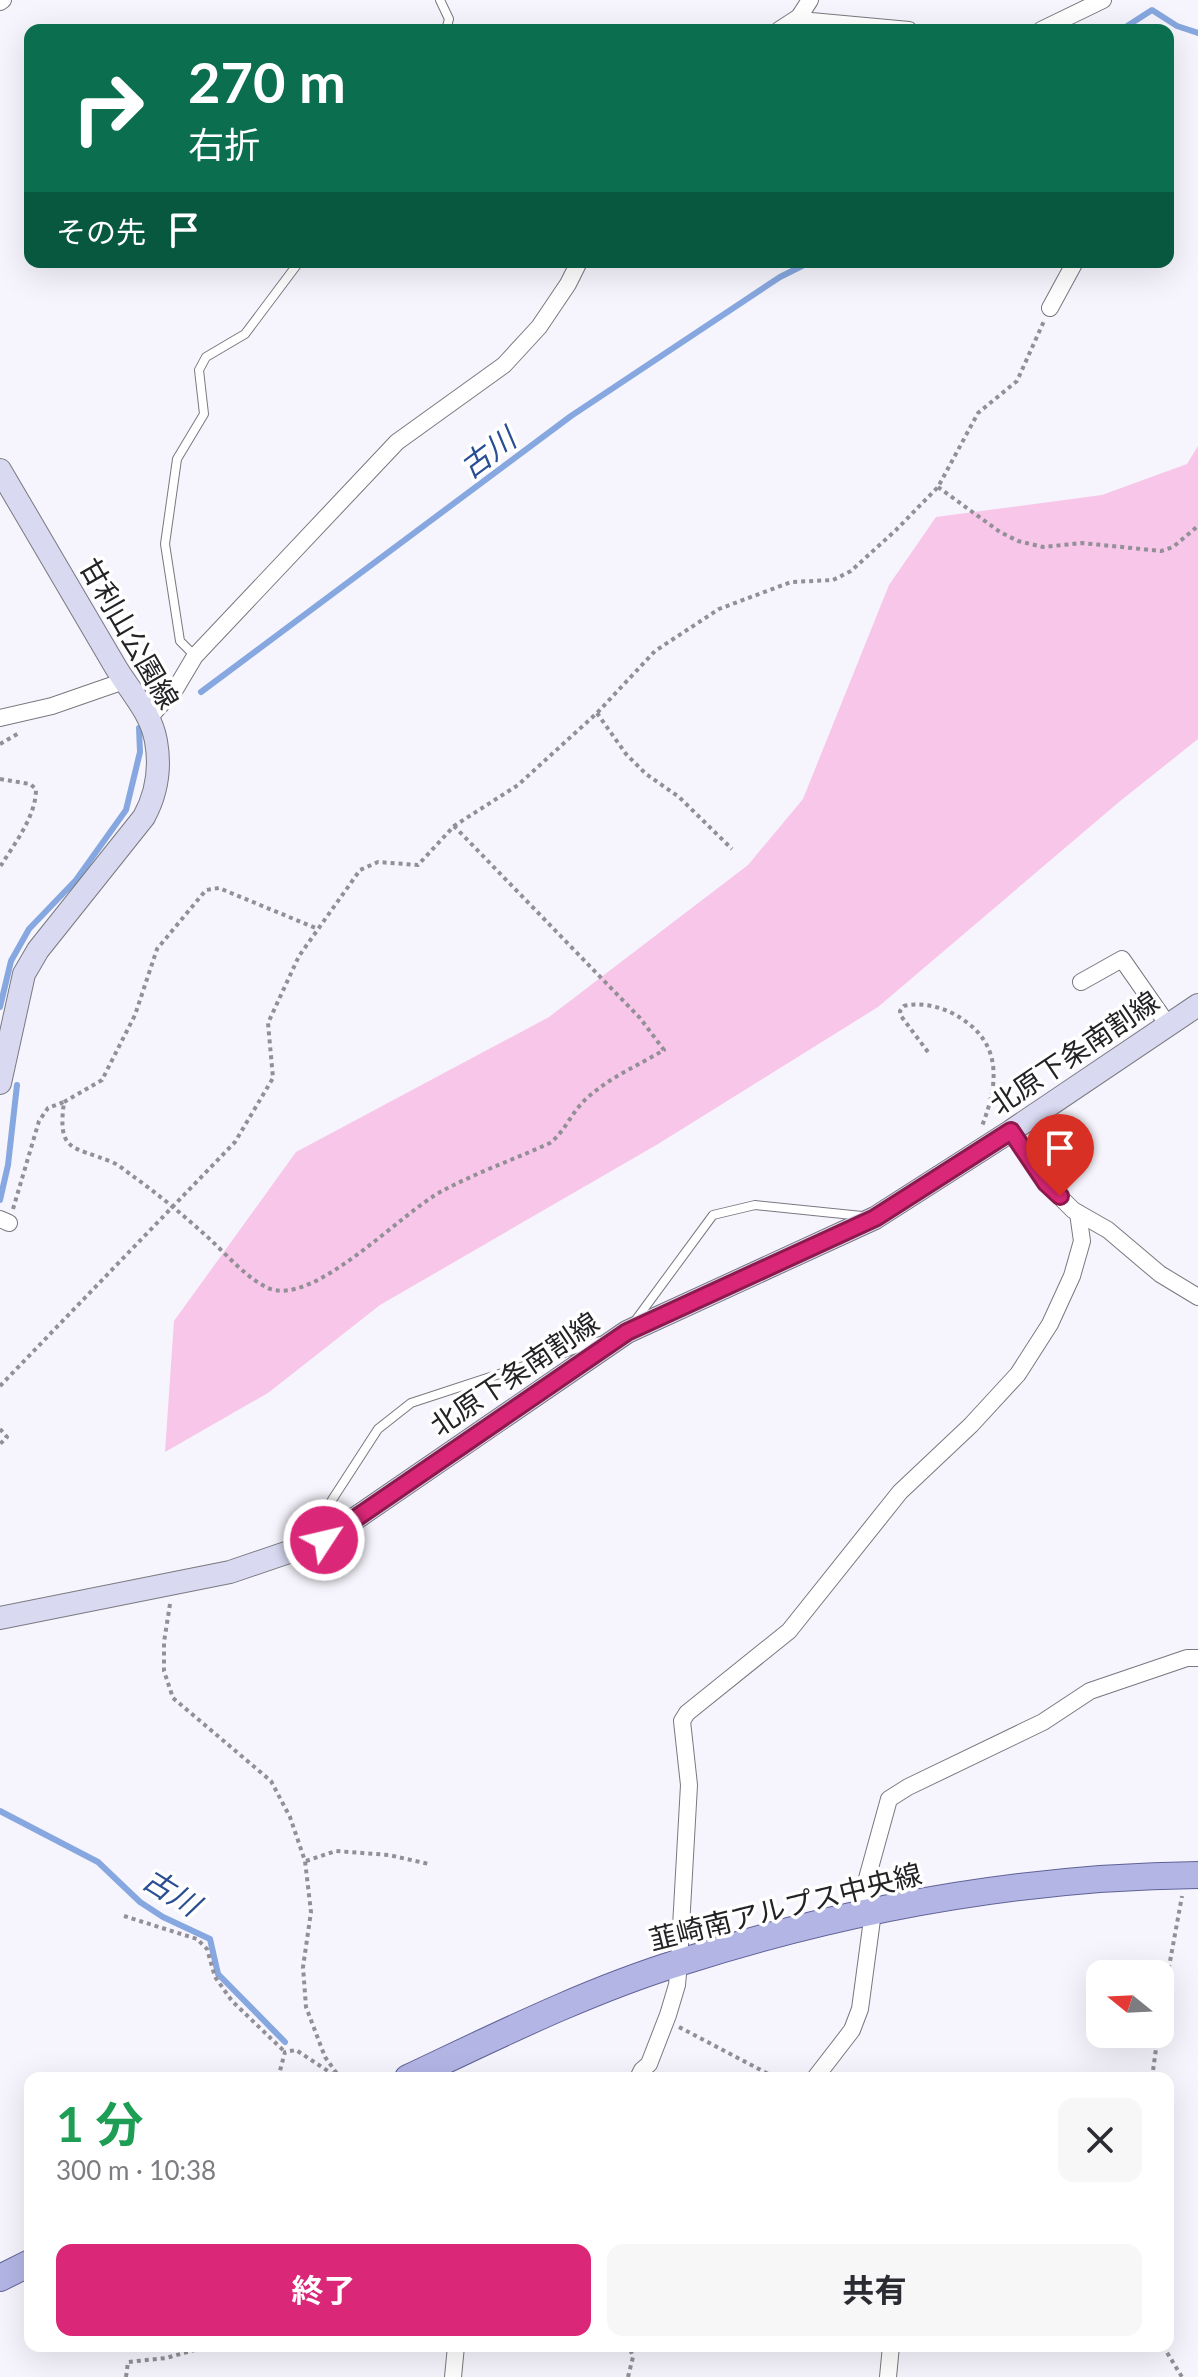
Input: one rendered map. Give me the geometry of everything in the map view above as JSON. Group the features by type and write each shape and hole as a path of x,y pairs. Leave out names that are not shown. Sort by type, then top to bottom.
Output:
{"main road":[{"name":"甘利山公園線","path":"0,470 149,718 156,740 159,775 154,799 144,817 38,950 24,974 0,1083"},
{"name":"北原下条南割線","path":"0,1618 230,1572 324,1540 627,1332 875,1218 1198,1005"},
{"name":"韮崎南アルプス中央線","path":"421,2072 595,1993 679,1962 867,1913 936,1899 1059,1884 1192,1875"},
{"path":"0,2278 24,2266"}],"street":[{"path":"788,24 799,17 810,0"},
{"path":"1053,24 1103,0"},
{"path":"799,17 844,24"},
{"path":"149,718 176,688 195,656 397,442 504,365 539,327 576,268"},
{"path":"1050,308 1072,268"},
{"path":"0,718 52,706 124,681"},
{"path":"1081,982 1122,959 1168,1025"},
{"path":"1011,1131 1046,1183 1078,1213 1108,1230 1160,1274 1198,1297"},
{"path":"641,2072 649,2064 677,1985 689,1785 682,1721 687,1713 789,1631 900,1492 971,1425 1018,1374 1050,1324 1072,1276 1082,1241 1078,1213"},
{"path":"820,2072 852,2030 860,2009 867,1913 863,1893 889,1799 1043,1722 1090,1691 1187,1658 1198,1658"},
{"path":"453,2377 455,2352"},
{"path":"888,2377 890,2352"}],"lane":[{"path":"440,0 449,19 448,24"},
{"path":"195,656 180,641 165,544 177,459 204,414 199,370 206,357 245,334 294,268"},
{"path":"324,1540 332,1500 378,1429 411,1403 627,1332 713,1215 755,1205 875,1218"}],"path":[{"path":"0,1386 235,1142 273,1078 268,1023 299,956 360,870 378,862 418,865 454,826 518,785 597,713 655,651 719,609 791,582 833,580 851,571 938,487 978,413 1017,381 1050,308"},
{"path":"938,487 1000,532 1018,541 1043,547 1082,543 1161,551 1173,547 1198,526"},
{"path":"597,713 626,754 646,774 679,797 732,849"},
{"path":"0,779 30,784 36,789 36,799 0,867"},
{"path":"64,1102 61,1126 66,1142 81,1153 114,1163 172,1205 240,1268 268,1288 286,1292 316,1281 359,1254 407,1213 442,1190 550,1143 561,1135 582,1103 605,1084 664,1050 640,1018 454,826"},
{"path":"4,1221 39,1121 48,1108 102,1080 135,1015 157,949 206,890 219,888 318,929"},
{"path":"928,1052 901,1016 904,1006 920,1003 946,1010 964,1019 986,1039 995,1082 974,1155"},
{"path":"0,1429 7,1437 0,1444"},
{"path":"172,1583 164,1642 164,1671 173,1698 271,1781 290,1817 305,1861 311,1912 303,1967 306,2007 325,2057 335,2072"},
{"path":"305,1861 336,1851 389,1855 429,1864"},
{"path":"1173,1960 1192,1875"},
{"path":"124,1916 197,1939 207,1949 215,1977 232,2001 285,2052"},
{"path":"666,2020 765,2072"},
{"path":"1153,2072 1156,2048"},
{"path":"285,2052 296,2050 330,2072"},
{"path":"280,2072 285,2052"},
{"path":"126,2377 128,2362 188,2352"},
{"path":"628,2377 633,2357 631,2352"},
{"path":"1167,2352 1182,2377"}],"shaded area":[{"path":"1198,446 1198,739 1119,802 878,1007 658,1144 380,1305 268,1393 165,1452 174,1321 296,1152 549,1017 748,865 803,799 889,585 936,517 1102,495 1187,464"}],"waterway":[{"name":"古川","path":"1130,24 1152,10 1174,24"},
{"name":"古川","path":"1174,24 1198,33"},
{"name":"古川","path":"201,692 571,416 798,268"},
{"name":"古川","path":"0,1007 11,961 29,929 76,880 126,810 140,752 139,728"},
{"name":"古川","path":"0,1200 8,1165 17,1085"},
{"name":"古川","path":"0,1811 98,1862 140,1902 163,1917 210,1939 218,1974 285,2042"}],"route":[{"path":"324,1540 627,1332 875,1218 1011,1131 1046,1183 1060,1196"}]}
